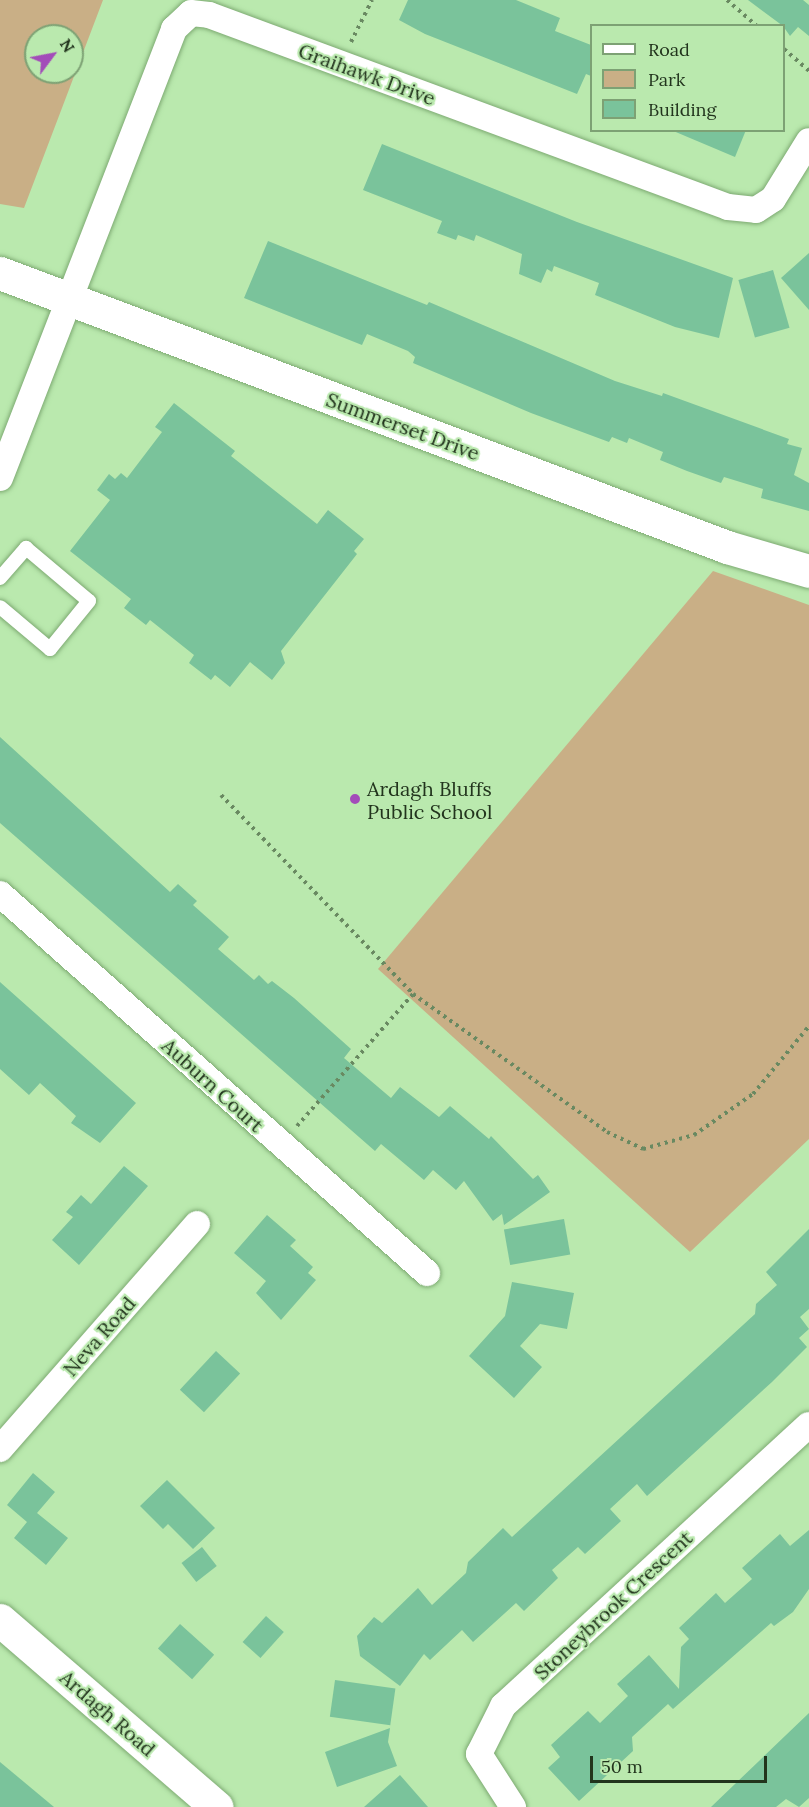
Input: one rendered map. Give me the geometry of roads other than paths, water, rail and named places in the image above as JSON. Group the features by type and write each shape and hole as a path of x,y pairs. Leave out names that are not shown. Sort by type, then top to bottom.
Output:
{"street":[{"name":"Graihawk Drive","path":"71,302 174,29 183,18 191,13 209,15 728,207 756,210 773,199 809,141"},
{"name":"Summerset Drive","path":"0,273 71,302 727,547 809,571"},
{"path":"0,478 71,302"},
{"name":"Auburn Court","path":"0,894 280,1145 427,1273"},
{"name":"Neva Road","path":"0,1449 197,1224"},
{"name":"Stoneybrook Crescent","path":"513,1807 479,1754 503,1706 809,1425"},
{"name":"Ardagh Road","path":"0,1620 217,1807"}],"lane":[{"path":"0,578 26,548 89,601 51,649 0,607"}],"place":[{"name":"Ardagh Bluffs Public School","path":"355,799"}]}
